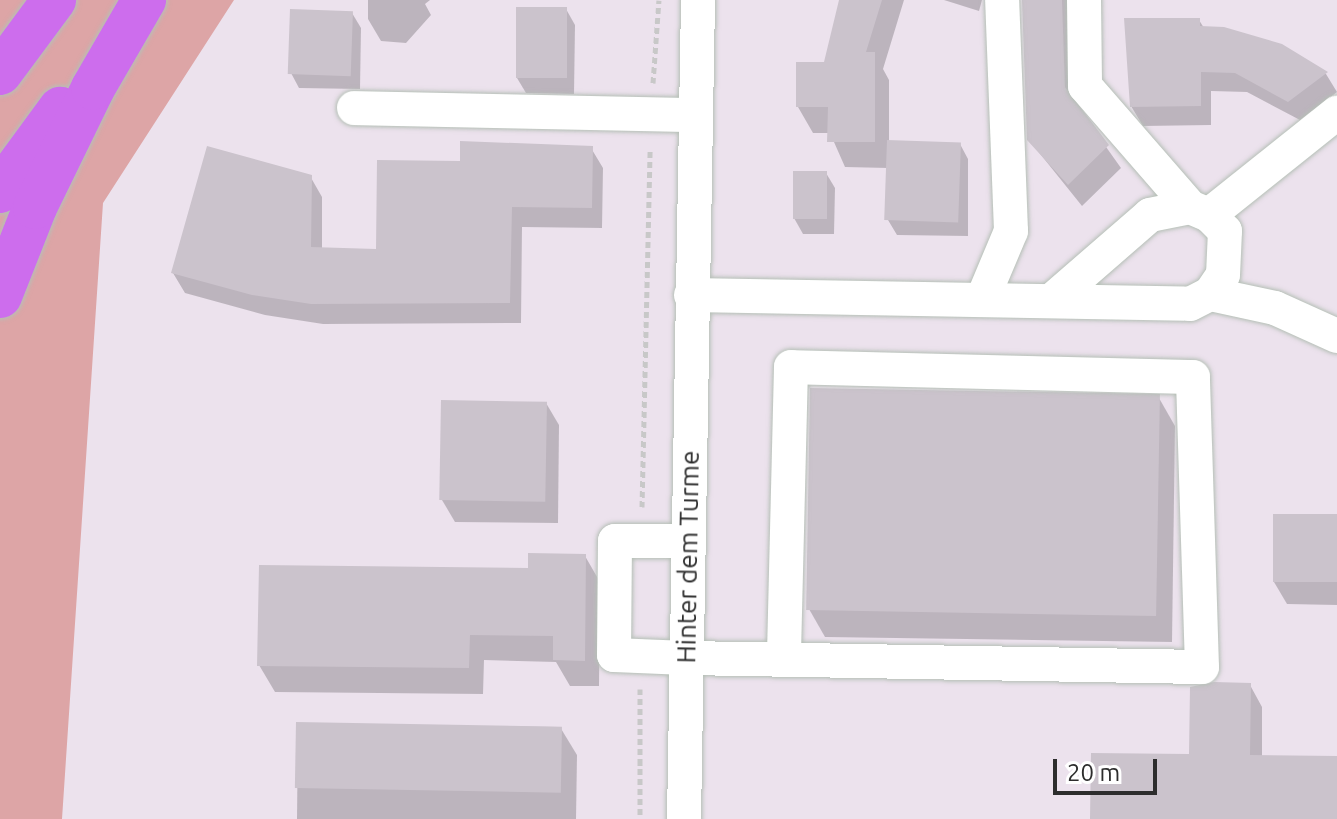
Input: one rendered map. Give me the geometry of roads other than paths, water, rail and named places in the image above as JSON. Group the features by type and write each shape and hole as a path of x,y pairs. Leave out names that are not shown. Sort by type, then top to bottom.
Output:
{"highway":[{"path":"0,73 54,0"},
{"path":"0,191 142,0"},
{"path":"0,296 35,207 93,88 142,0"}],"street":[{"name":"Hinter dem Turme","path":"684,819 698,0"},
{"path":"982,300 1011,231 1002,0"},
{"path":"1084,0 1085,86 1199,211 1225,231 1227,256 1210,294"},
{"path":"354,108 694,115"},
{"path":"1051,301 1150,215 1199,211 1337,113"},
{"path":"691,295 1190,304 1210,294 1275,308 1337,336"},
{"path":"688,541 615,541 614,655 686,658 1202,667 1193,377 791,367 784,659"}]}
